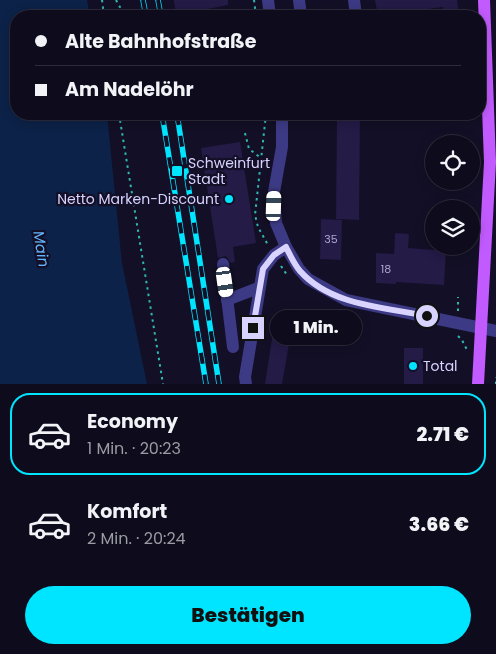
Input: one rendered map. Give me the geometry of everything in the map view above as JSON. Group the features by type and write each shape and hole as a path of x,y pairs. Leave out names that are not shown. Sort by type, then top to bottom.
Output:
{"main road":[{"path":"478,384 490,172 492,48 486,12"}],"street":[{"path":"282,120 282,147 274,206 276,223 286,247 299,269 308,279 346,300 496,331"},
{"path":"246,384 245,377 258,288 263,269 274,255 286,247"},
{"path":"223,264 233,348"},
{"path":"227,300 258,288"}],"path":[{"path":"120,120 163,384"},
{"path":"265,120 255,215 258,228 274,255"},
{"path":"245,133 250,149 262,158"},
{"path":"457,336 466,345 467,354"},
{"path":"496,377 496,384"}],"water":[{"name":"Main","path":"0,0 87,0 89,10 10,10 10,120 108,120 122,263 147,384 0,384"}],"building":[{"path":"174,0 228,0 228,5 202,10 175,10"},
{"path":"375,0 457,0 458,10 443,10 443,7 421,10 377,10"},
{"path":"337,120 360,120 359,220 336,219"},
{"name":"Netto Marken-Discount","path":"240,142 256,243 233,247 235,262 231,263 226,256 218,258 201,148"},
{"path":"321,219 342,220 341,260 320,259"},
{"path":"395,233 409,234 408,248 425,249 425,255 446,255 444,285 396,282 396,284 376,283 376,253 394,254"},
{"path":"276,313 294,316 282,384 265,384"},
{"name":"Total","path":"404,348 423,348 423,384 404,384"}],"railway":[{"path":"143,0 145,10"},
{"path":"158,0 160,10"},
{"path":"163,120 206,384"},
{"path":"178,120 219,384"}],"place":[{"name":"Schweinfurt Stadt","path":"177,171"},
{"name":"Netto Marken-Discount","path":"229,199"},
{"name":"Total","path":"413,366"}],"route":[{"path":"253,328 258,288 263,269 274,255 286,247 299,269 308,279 346,300 427,316"}]}
